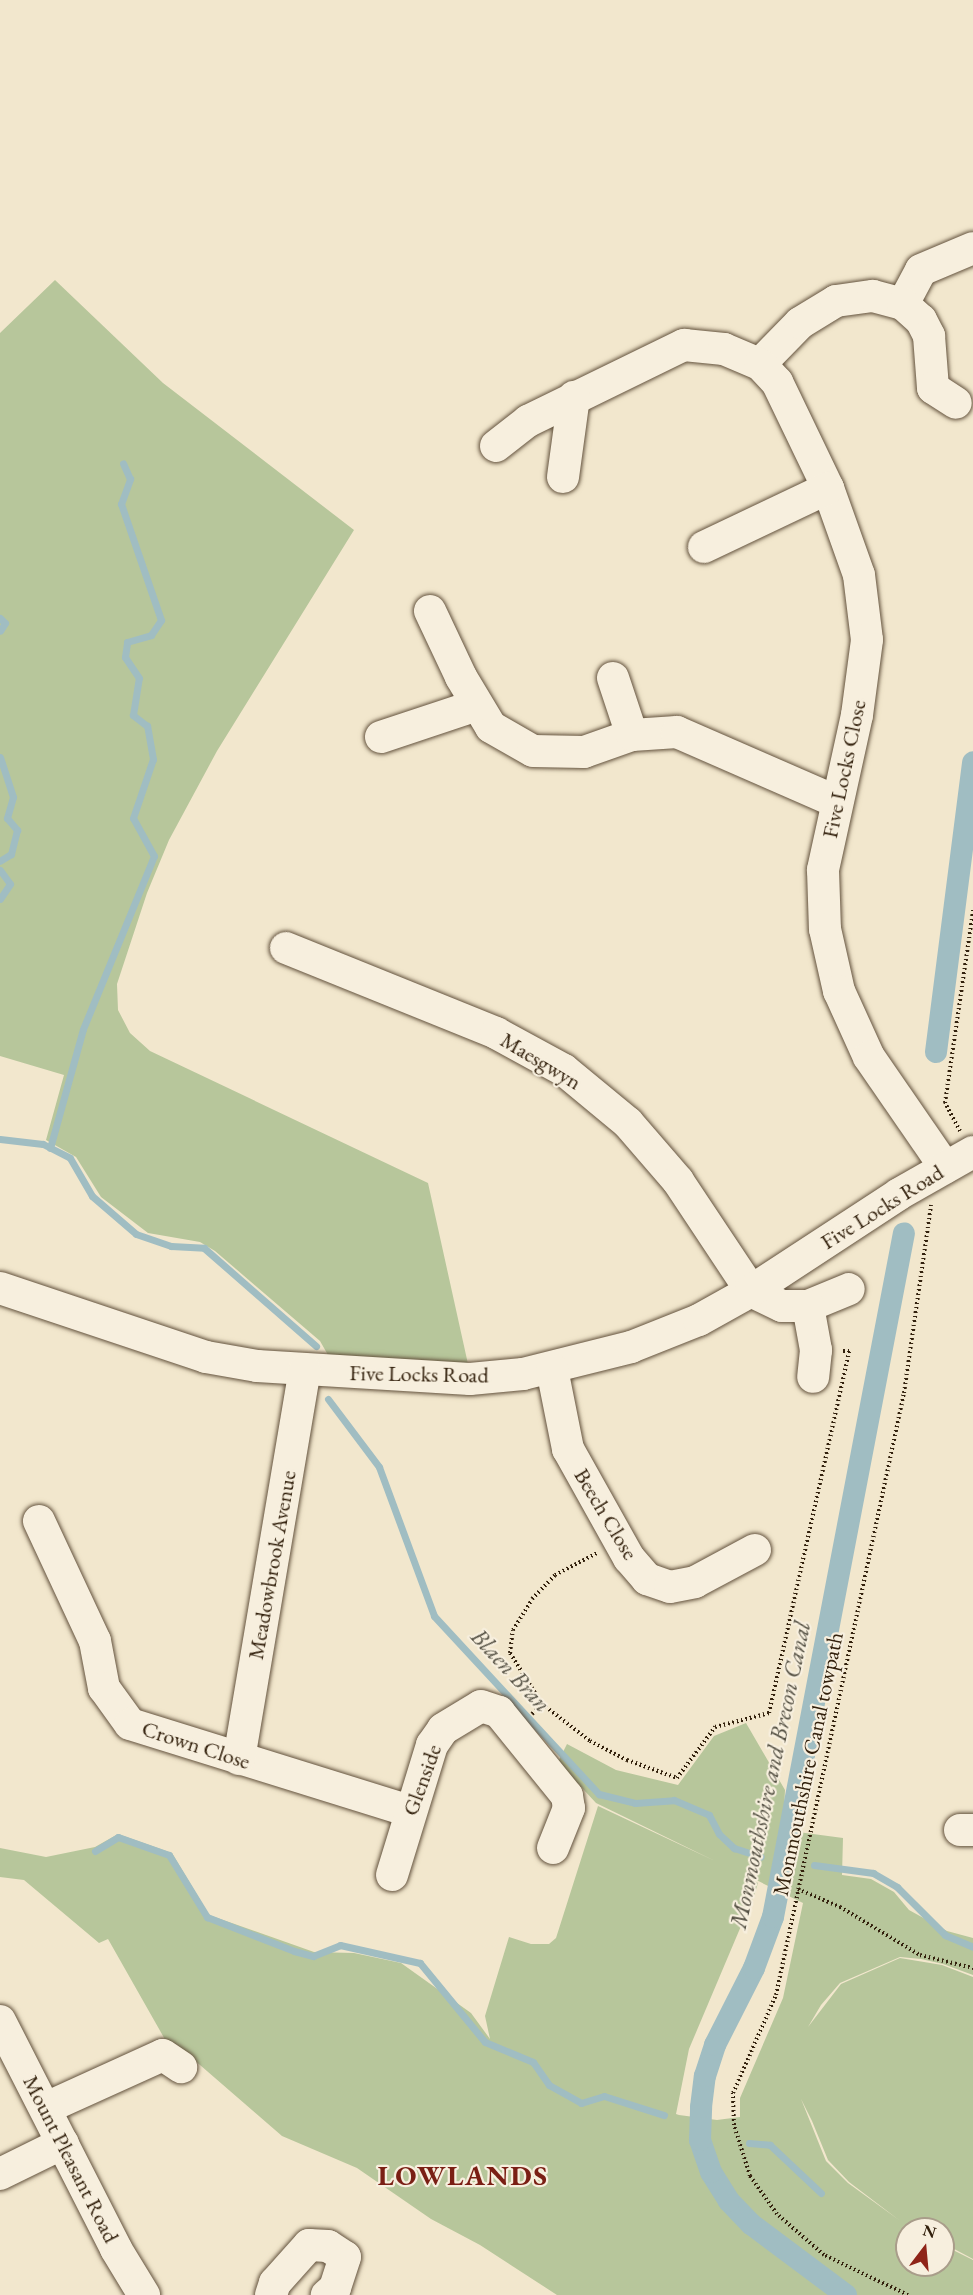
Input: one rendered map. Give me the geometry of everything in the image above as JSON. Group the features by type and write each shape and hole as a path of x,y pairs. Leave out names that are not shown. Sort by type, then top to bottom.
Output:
{"street":[{"path":"903,304 921,270 973,248"},
{"path":"760,364 800,323 836,301 873,296 903,304 921,320 929,336 933,388 956,403"},
{"name":"Five Locks Close","path":"496,446 528,421 684,345 724,349 760,364 777,382 793,411 828,488 859,575 867,639 857,715 835,801 823,870 825,929 838,991 869,1057 945,1167"},
{"path":"563,477 574,397"},
{"path":"704,548 828,488"},
{"path":"430,611 477,705 491,727 533,752 584,752 632,735 677,732 835,801"},
{"path":"613,678 632,735"},
{"path":"381,737 477,705"},
{"name":"Maesgwyn","path":"286,948 496,1034 564,1070 628,1123 678,1181 751,1292"},
{"name":"Five Locks Road","path":"0,1288 207,1357 305,1370 470,1379 552,1369 640,1343 699,1320 751,1292 945,1167 973,1152"},
{"path":"751,1292 782,1306 808,1306 849,1289"},
{"path":"808,1306 814,1363"},
{"name":"Beech Close","path":"552,1369 568,1449 619,1541 647,1579 670,1587 695,1582 755,1550"},
{"name":"Meadowbrook Avenue","path":"239,1759 305,1370"},
{"name":"Crown Close","path":"39,1521 95,1641 104,1688 130,1724 409,1811"},
{"name":"Glenside","path":"392,1875 409,1811 432,1745 443,1729 481,1706 499,1712 567,1796 569,1808 553,1848"},
{"name":"Mount Pleasant Road","path":"0,2021 116,2249 144,2295"},
{"path":"46,2108 163,2055 181,2067"},
{"path":"0,2174 63,2143"},
{"path":"271,2295 275,2283 309,2245 328,2246 345,2257 335,2288 327,2295"}],"path":[{"path":"945,1104 973,910"},
{"name":"Monmouthshire Canal towpath","path":"908,2295 824,2255 777,2214 750,2176 734,2125 733,2092 776,1995 903,1393 932,1196"},
{"path":"619,1541 555,1575 532,1599 513,1630 510,1653 542,1704 590,1741 627,1760 677,1778 715,1727 769,1713 849,1351 814,1363"},
{"path":"534,1711 542,1704"},
{"path":"798,1889 840,1907 920,1955 973,1968"}],"green space":[{"path":"55,280 163,383 354,530 217,751 169,840 147,893 117,984 118,1010 130,1033 150,1051 428,1183 468,1364 328,1355 320,1341 215,1251 200,1242 148,1233 101,1197 76,1157 46,1140 64,1075 0,1056 0,333"},
{"path":"746,1723 785,1790 783,1830 843,1838 842,1875 871,1879 894,1892 909,1910 947,1931 973,1938 973,1975 943,1964 900,1957 840,1983 821,2005 808,2027 841,1984 900,1958 942,1965 973,1977 973,2259 955,2249 955,2217 895,2217 849,2182 828,2160 801,2099 826,2161 848,2183 895,2217 895,2277 955,2277 955,2251 973,2260 973,2295 557,2295 480,2245 431,2219 357,2168 282,2136 185,2052 167,2043 108,1939 99,1943 24,1880 0,1877 0,1848 46,1857 95,1847 118,1834 172,1853 209,1915 314,1952 354,1953 401,1963 471,2013 490,2039 485,2016 509,1937 531,1944 549,1944 556,1938 598,1806 715,1861 596,1803 558,1762 567,1744 616,1770 678,1785 714,1736","holes":["750,1877 803,1903 783,1998 740,2098 740,2117 717,2120 676,2114 689,2049 755,1893 758,1883"]}],"waterway":[{"path":"50,1148 83,1029 154,856 133,818 153,759 147,726 133,715 139,678 125,657 127,642 151,635 161,620 121,504 130,479 123,463"},
{"path":"0,618 5,623 0,631"},
{"path":"0,757 13,797 7,818 17,830 11,854 0,861"},
{"path":"936,1052 973,762"},
{"path":"0,870 10,884 0,899"},
{"name":"Blaen Bran","path":"0,1139 43,1144 70,1158 92,1196 136,1234 171,1246 204,1248 316,1346"},
{"name":"Monmouthshire and Brecon Canal","path":"846,2295 751,2224 729,2201 711,2172 700,2140 701,2107 705,2076 715,2045 754,1968 773,1917 904,1233"},
{"name":"Blaen Bran","path":"328,1399 379,1467 434,1616 599,1794 635,1803 674,1800 709,1815 719,1834 734,1848 761,1857"},
{"path":"95,1851 118,1837 169,1855 207,1917 294,1951 313,1956 340,1945 420,1963 485,2042 533,2062 549,2085 581,2103 604,2096 664,2115"},
{"name":"Blaen Bran","path":"814,1865 873,1873 897,1887 945,1935 973,1947"},
{"path":"749,2143 770,2145 821,2193"}],"district":[{"name":"LOWLANDS","path":"463,2175"}]}
